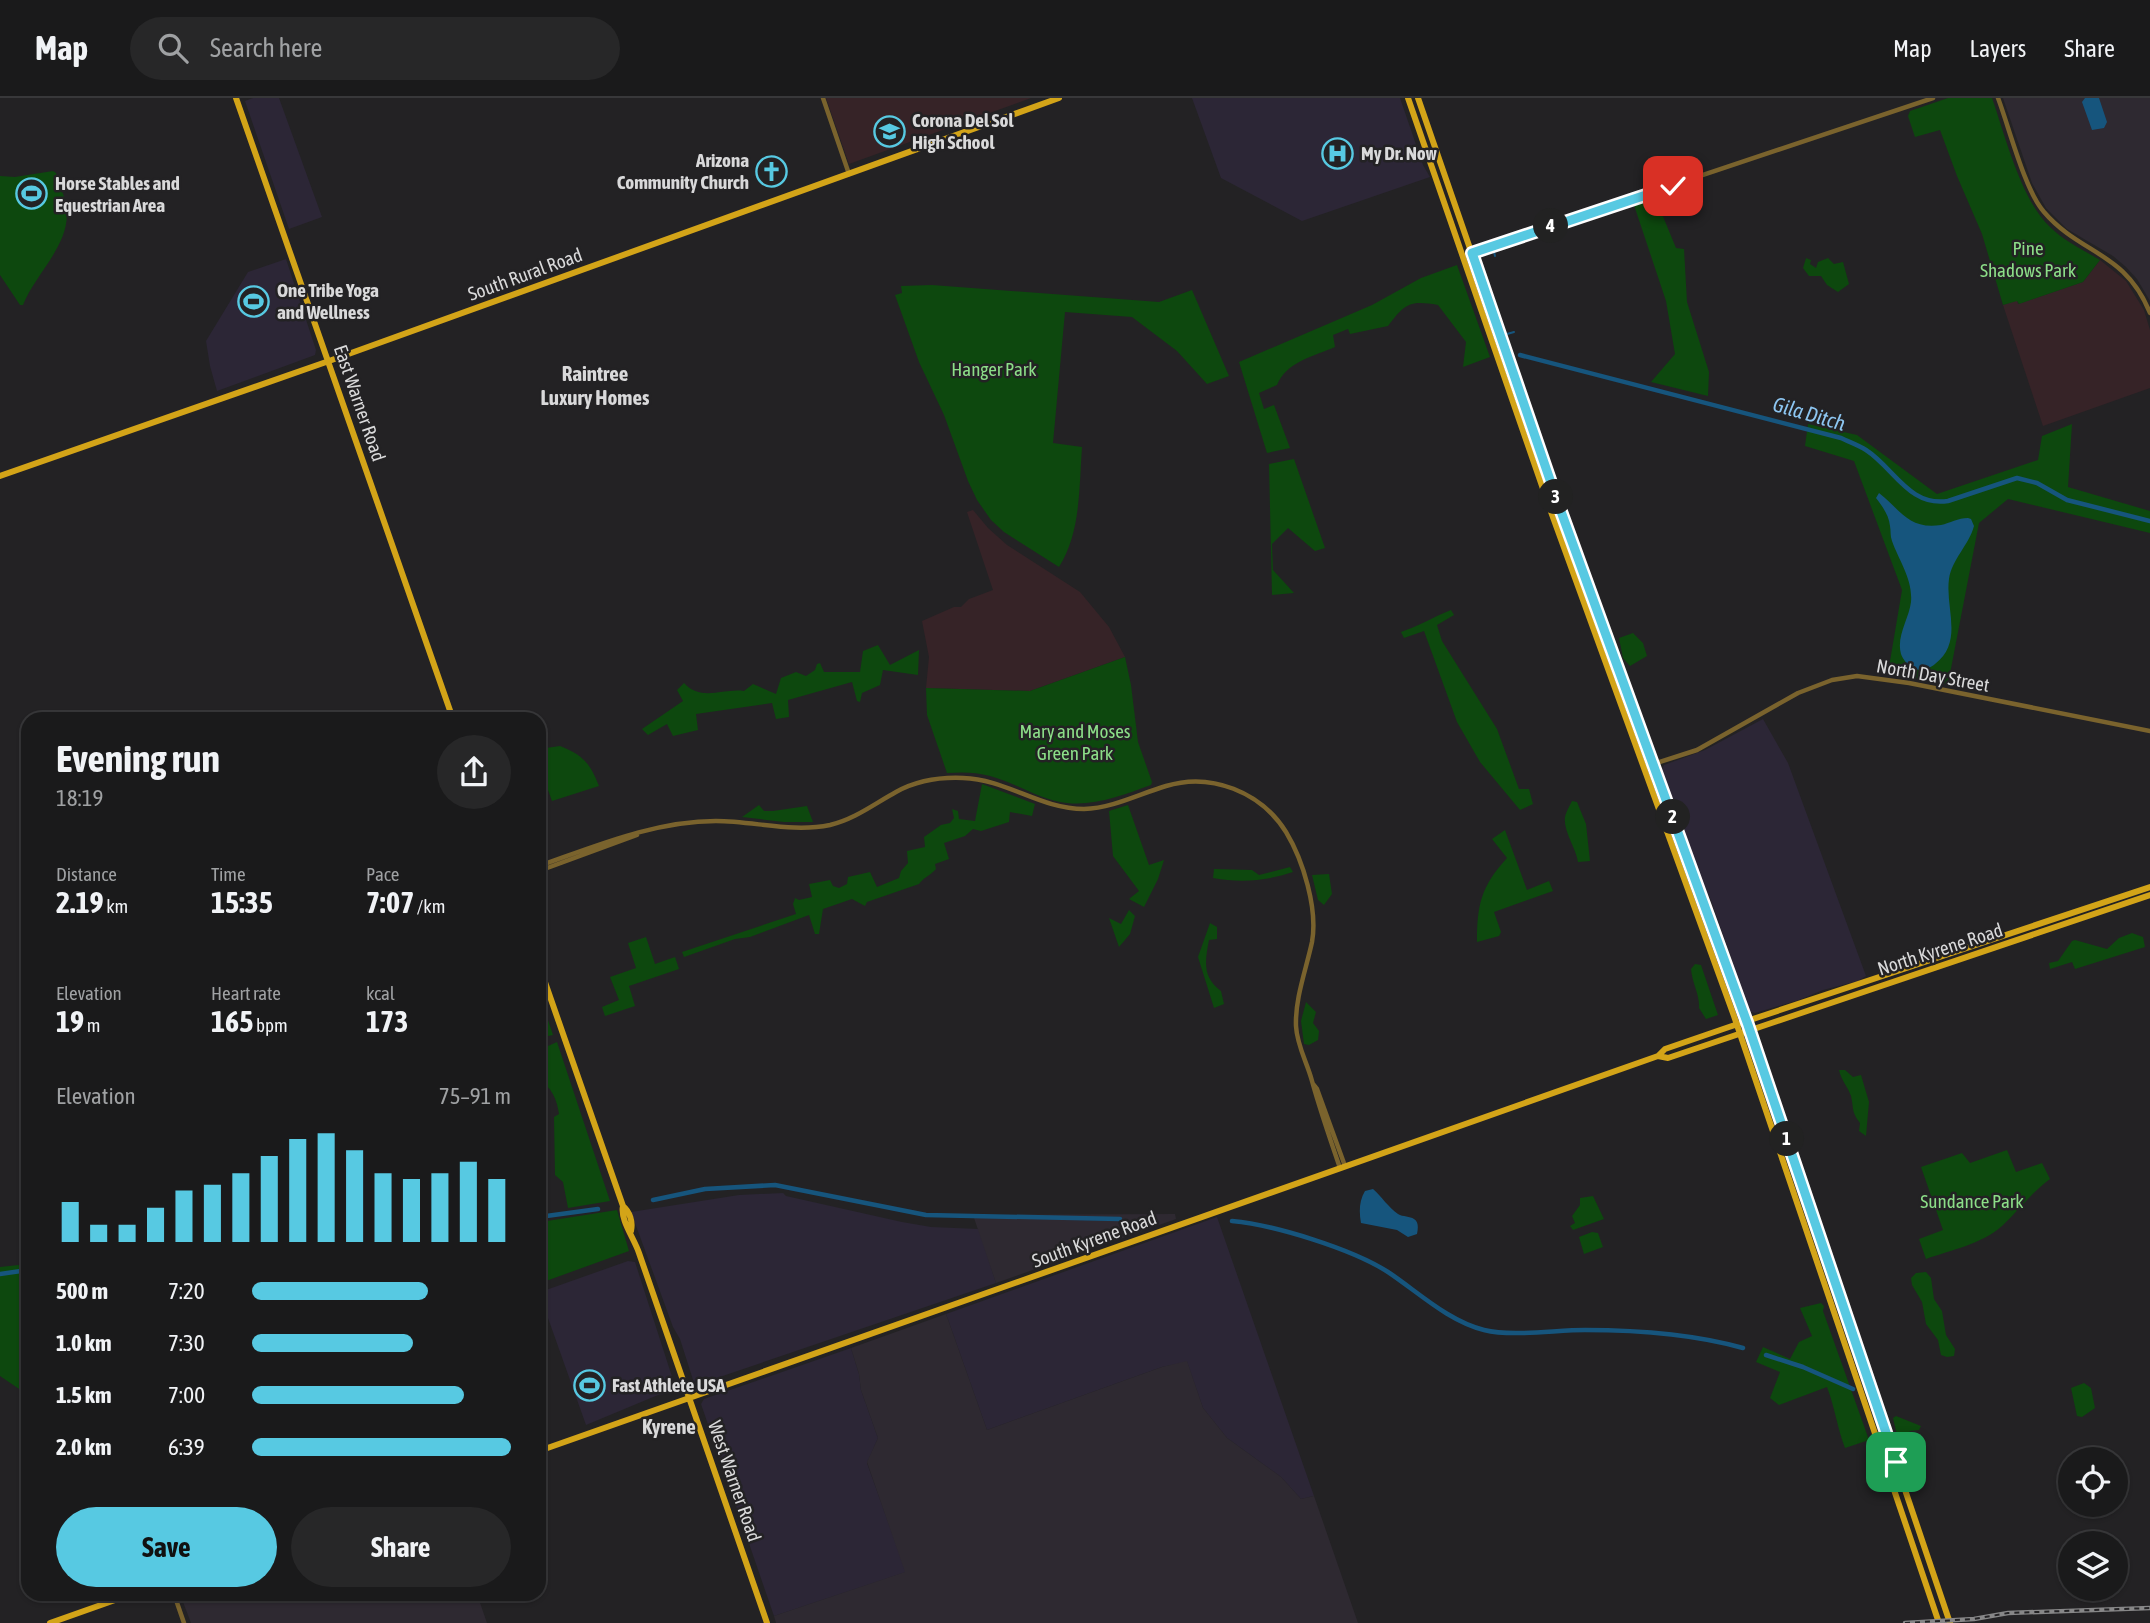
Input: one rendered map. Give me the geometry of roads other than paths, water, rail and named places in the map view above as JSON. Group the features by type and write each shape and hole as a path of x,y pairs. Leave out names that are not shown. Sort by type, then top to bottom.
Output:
{"main road":[{"name":"East Warner Road","path":"236,98 451,712"},
{"name":"South Rural Road","path":"0,476 329,361 1059,98"},
{"path":"1408,98 1550,509 1740,1032 1939,1623"},
{"path":"1418,98 1469,254 1750,1029 1950,1623"},
{"name":"North Kyrene Road","path":"1747,1021 2150,887"},
{"name":"North Kyrene Road","path":"1740,1032 2150,895"},
{"name":"West Warner Road","path":"546,986 623,1206 621,1213 626,1227 631,1231 690,1396 767,1623"},
{"name":"South Kyrene Road","path":"546,1448 1658,1056 1665,1049 1747,1021"},
{"name":"South Kyrene Road","path":"1658,1056 1668,1058 1740,1032"},
{"path":"50,1623 112,1601"}],"street":[{"path":"823,98 849,174"},
{"path":"1469,254 1933,98"},
{"path":"1998,98 2031,191 2041,210 2056,226 2120,267 2136,285 2150,313"},
{"name":"North Day Street","path":"1644,768 1712,742 1815,685 1857,676 1909,683 2150,731"},
{"path":"546,866 666,827 715,821 784,828 825,826 853,817 905,788 942,778 986,780 1042,802 1076,809 1108,806 1175,783 1205,782 1235,789 1253,798 1269,811 1292,844 1312,907 1312,938 1296,1024 1298,1041 1343,1167"},
{"path":"176,1601 184,1623"}],"water":[{"path":"2085,98 2099,98 2107,122 2104,128 2092,130 2082,102"},
{"path":"1879,493 1906,517 1920,524 1941,525 1968,518 1974,526 1953,565 1949,579 1949,646 1935,664 1926,669 1913,668 1901,654 1901,634 1910,608 1911,594 1908,578 1891,539 1888,518 1876,498"},
{"path":"1373,1189 1398,1214 1416,1220 1417,1234 1408,1237 1397,1230 1361,1223 1362,1199 1365,1191"}],"waterway":[{"path":"1494,252 1495,256"},
{"path":"1507,334 1514,332"},
{"name":"Gila Ditch","path":"1520,355 1841,438 1866,450 1912,492 1934,501 1948,501 2017,478 2037,483 2067,500 2150,521"},
{"path":"653,1200 705,1189 775,1185 926,1215 1120,1219"},
{"path":"546,1216 598,1209"},
{"path":"1232,1221 1291,1233 1373,1263 1446,1313 1484,1330 1507,1333 1585,1330 1645,1332 1705,1339 1743,1348"},
{"path":"0,1274 21,1271"},
{"path":"1766,1355 1803,1367 1853,1389"}],"railway":[{"path":"1905,1623 1974,1619 2008,1613 2150,1608"}],"place":[{"name":"Corona Del Sol High School","path":"889,131"},
{"name":"My Dr. Now","path":"1338,153"},
{"name":"Arizona Community Church","path":"772,171"},
{"name":"Horse Stables and Equestrian Area","path":"32,194"},
{"name":"One Tribe Yoga and Wellness","path":"254,301"},
{"name":"Fast Athlete USA","path":"589,1385"}],"district":[{"name":"Raintree Luxury Homes","path":"595,386"},
{"name":"Kyrene","path":"669,1427"}],"park label":[{"name":"Pine Shadows Park","path":"2028,259"},
{"name":"Hanger Park","path":"994,369"},
{"name":"Mary and Moses Green Park","path":"1075,742"},
{"name":"Sundance Park","path":"1972,1201"}]}
